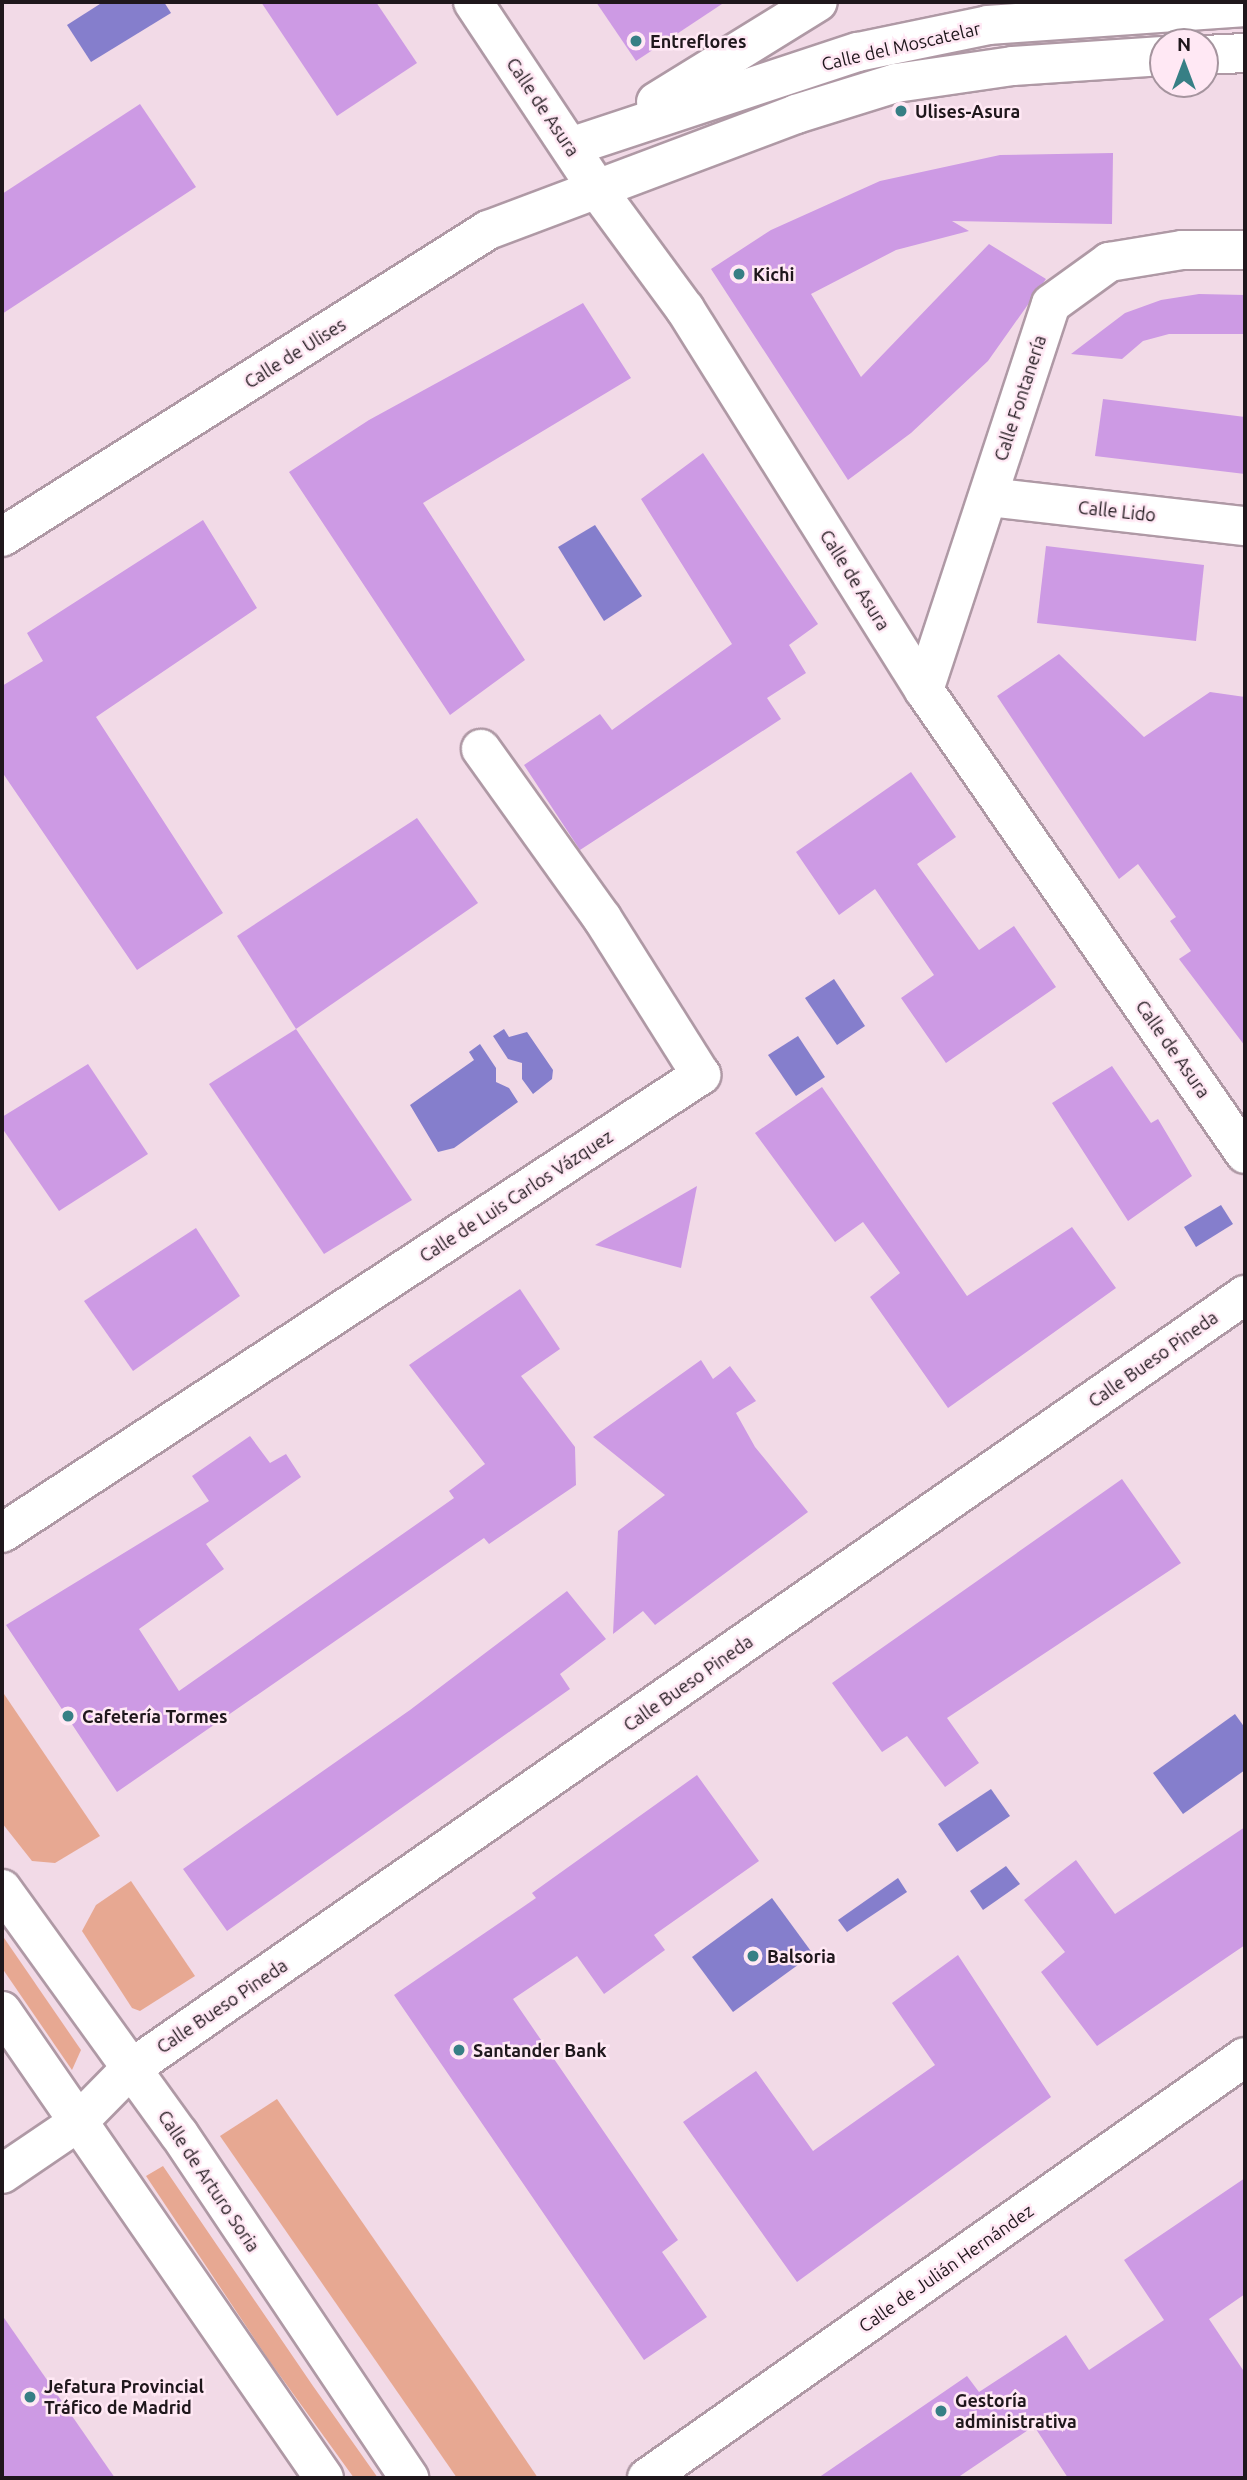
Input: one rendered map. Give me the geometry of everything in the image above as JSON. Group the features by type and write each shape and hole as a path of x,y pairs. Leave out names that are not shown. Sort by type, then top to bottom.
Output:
{"street":[{"name":"Calle de Asura","path":"473,2 599,192 685,309 924,690 1245,1154"},
{"path":"570,147 683,88 818,2"},
{"name":"Calle del Moscatelar","path":"570,147 859,52 988,25 1119,8 1245,7"},
{"path":"1219,54 1245,53"},
{"name":"Calle del Moscatelar","path":"599,192 710,145 896,83 1013,66 1149,57"},
{"name":"Calle de Ulises","path":"2,537 488,230 599,192"},
{"name":"Calle Fontanería","path":"924,690 1051,304 1109,262 1182,250 1245,250"},
{"name":"Calle Lido","path":"989,497 1245,526"},
{"name":"Calle de Luis Carlos Vázquez","path":"2,1533 701,1075 602,918 481,749"},
{"name":"Calle Bueso Pineda","path":"2,2174 77,2123 130,2070 1245,1295"},
{"name":"Calle de Arturo Soria","path":"2,1889 130,2070 179,2134 409,2478"},
{"path":"2,2011 324,2478"},
{"name":"Calle de Julián Hernández","path":"647,2478 1245,2057"}],"shaded area":[{"path":"103,2 164,2 171,13 91,62 67,25"},
{"path":"595,525 642,596 604,621 558,547"},
{"path":"834,979 865,1026 837,1045 805,998"},
{"path":"504,1029 509,1037 527,1032 553,1070 552,1079 533,1094 522,1079 522,1063 508,1059 493,1036"},
{"path":"798,1036 825,1077 796,1096 768,1055"},
{"path":"480,1044 496,1068 496,1082 509,1088 518,1102 454,1148 438,1152 410,1105 474,1060 469,1052"},
{"path":"1221,1205 1233,1224 1196,1247 1184,1227"},
{"path":"2,1691 100,1836 55,1863 32,1861 2,1823"},
{"path":"1235,1714 1245,1728 1245,1770 1183,1814 1153,1773"},
{"path":"991,1789 1010,1816 957,1852 938,1824"},
{"path":"1006,1866 1020,1884 983,1910 970,1891"},
{"path":"898,1878 907,1892 847,1932 838,1920"},
{"path":"131,1881 195,1976 140,2011 132,2008 82,1931 96,1905"},
{"name":"Balsoria","path":"772,1898 813,1954 733,2012 692,1957"},
{"path":"2,1935 81,2050 72,2070 2,1968"},
{"path":"277,2099 538,2478 457,2478 220,2136"},
{"path":"163,2166 378,2478 354,2478 268,2359 146,2176"}],"building":[{"path":"261,2 376,2 417,63 337,116"},
{"path":"596,2 725,2 636,61"},
{"path":"140,104 196,187 2,314 2,194"},
{"path":"1113,153 1112,224 952,221 969,231 896,250 811,294 861,377 989,244 1046,279 988,361 911,433 848,480 711,269 771,230 880,181 1000,155"},
{"path":"1199,294 1245,295 1245,334 1169,334 1143,341 1122,359 1071,354 1125,313 1161,300"},
{"path":"583,303 631,378 423,503 525,660 450,715 289,472 369,420"},
{"path":"1103,399 1245,417 1245,474 1095,456"},
{"path":"703,453 818,624 789,645 806,673 767,698 781,719 580,850 524,765 600,714 612,730 732,644 641,499"},
{"path":"203,520 257,608 96,717 223,913 137,970 2,772 2,686 43,661 27,633"},
{"path":"1046,546 1204,565 1196,641 1037,623"},
{"path":"1059,654 1144,737 1210,692 1245,697 1245,1046 1179,959 1191,951 1170,921 1176,917 1138,864 1119,879 997,696"},
{"path":"911,772 956,837 917,864 979,950 1014,926 1056,987 946,1063 901,998 934,975 875,889 839,915 796,852"},
{"path":"417,818 478,903 296,1029 237,936"},
{"path":"296,1029 412,1200 324,1254 209,1084"},
{"path":"88,1064 148,1154 59,1211 2,1128 2,1117"},
{"path":"1112,1066 1151,1123 1158,1119 1192,1176 1128,1221 1052,1103"},
{"path":"822,1087 967,1296 1072,1227 1116,1288 948,1408 870,1297 900,1273 863,1222 835,1242 755,1133"},
{"path":"697,1186 681,1268 595,1245"},
{"path":"196,1228 240,1296 133,1371 84,1301"},
{"path":"520,1289 560,1349 521,1376 575,1447 576,1485 489,1544 484,1538 117,1792 6,1625 209,1501 192,1476 250,1436 270,1463 286,1454 301,1477 206,1544 224,1569 139,1629 179,1691 454,1498 449,1491 485,1464 409,1365"},
{"path":"701,1360 713,1379 730,1366 756,1401 736,1413 755,1447 808,1512 655,1625 643,1611 613,1634 618,1531 665,1495 593,1437"},
{"path":"1122,1479 1181,1563 947,1718 979,1763 945,1787 907,1736 882,1752 832,1683"},
{"path":"567,1591 606,1639 560,1674 570,1689 227,1931 183,1869 410,1710"},
{"path":"697,1775 759,1861 654,1935 665,1950 604,1994 577,1956 513,1999 678,2240 662,2252 707,2317 644,2360 394,1995 536,1898 532,1893"},
{"path":"1245,1827 1245,1945 1097,2046 1041,1972 1065,1952 1024,1900 1076,1860 1115,1914"},
{"path":"958,1955 1051,2097 797,2282 683,2122 756,2071 813,2151 935,2065 892,2003"},
{"path":"1245,2178 1245,2294 1209,2319 1245,2373 1245,2478 1068,2478 1034,2426 957,2478 818,2478 967,2376 979,2392 1066,2335 1089,2370 1164,2320 1124,2260"},
{"name":"Jefatura Provincial Tráfico de Madrid","path":"2,2315 115,2478 2,2478"}],"place":[{"name":"Entreflores","path":"636,41"},
{"name":"Ulises-Asura","path":"901,111"},
{"name":"Kichi","path":"739,274"},
{"name":"Cafetería Tormes","path":"68,1716"},
{"name":"Balsoria","path":"753,1956"},
{"name":"Santander Bank","path":"459,2050"},
{"name":"Jefatura Provincial Tráfico de Madrid","path":"30,2397"},
{"name":"Gestoría administrativa","path":"941,2411"}]}
